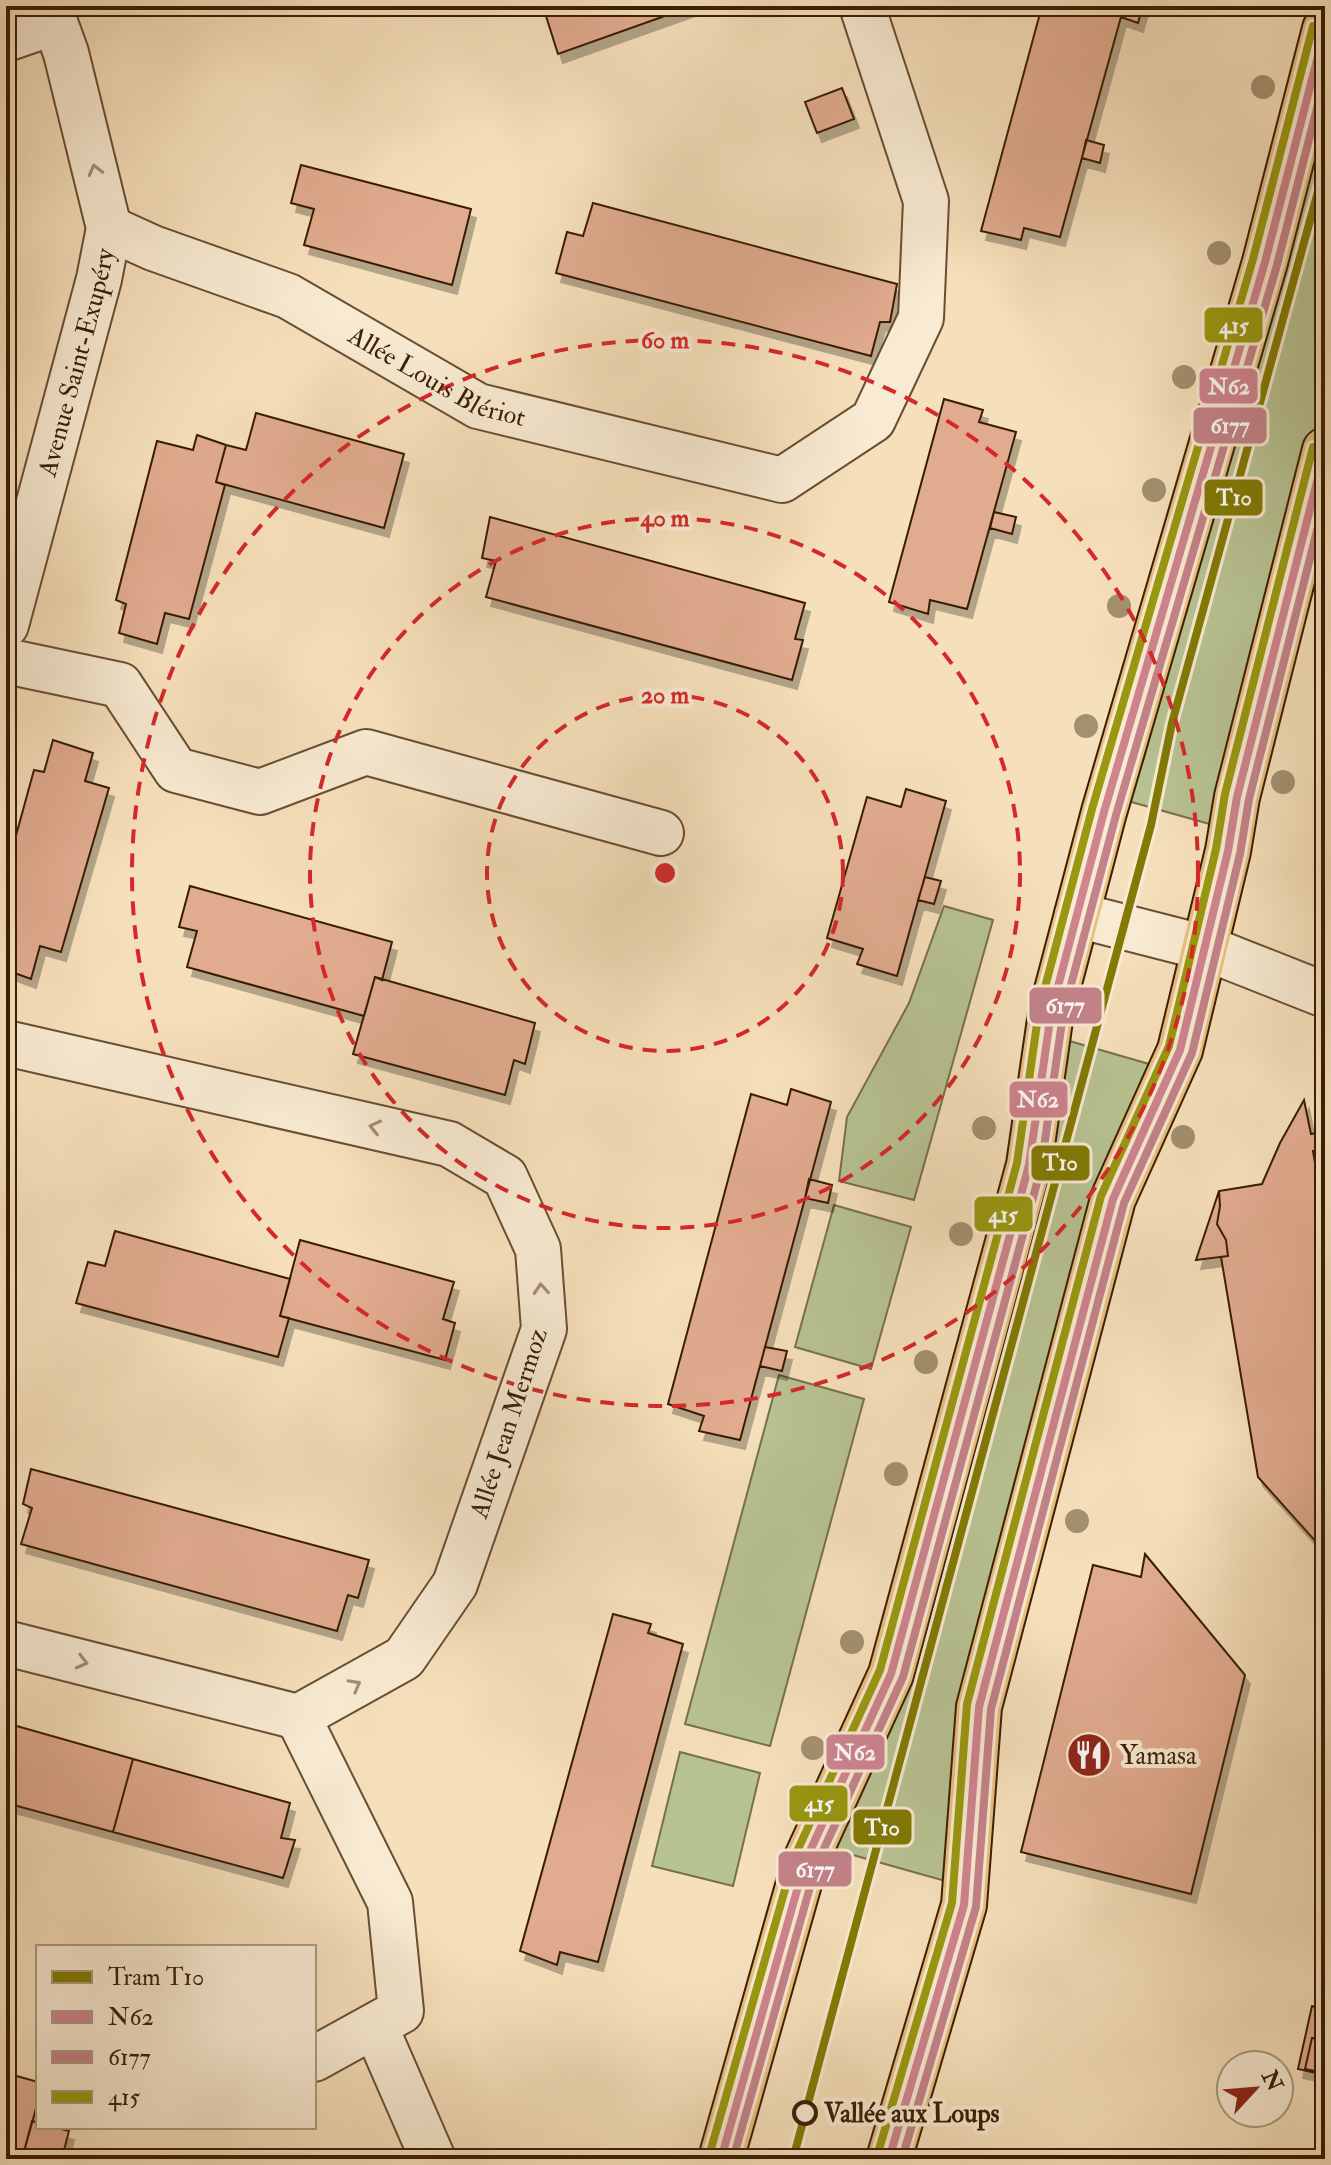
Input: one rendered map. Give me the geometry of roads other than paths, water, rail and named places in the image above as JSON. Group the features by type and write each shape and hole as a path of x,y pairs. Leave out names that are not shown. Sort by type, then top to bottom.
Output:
{"main road":[{"path":"721,2159 805,1862 891,1674 1029,1165 1051,1013 1104,812 1265,262 1325,29"},
{"path":"889,2159 964,1905 979,1707 1113,1199 1180,1050 1228,851 1237,797 1324,456"}],"street":[{"name":"Allée Louis Blériot","path":"109,228 153,248 288,296 478,406 782,480 873,420 921,318 926,201 862,6"},
{"path":"6,39 52,14"},
{"name":"Avenue Saint-Exupéry","path":"6,625 99,279 109,228 66,53 52,14"},
{"path":"6,661 120,685 176,770 260,792 366,752 661,833"},
{"path":"1077,915 1206,948 1325,995"},
{"name":"Allée Jean Mermoz","path":"6,1043 449,1144 505,1177 538,1249 544,1329 455,1584 404,1658 298,1717"},
{"path":"6,1643 298,1717 390,1902 401,2011 316,2058"},
{"path":"375,2026 433,2159"}],"tram line":[{"name":"T10","path":"793,2159 1151,825 1172,723 1325,166"}],"place":[{"name":"Yamasa","path":"1089,1755"},
{"name":"Vallée aux Loups","path":"805,2113"}]}
